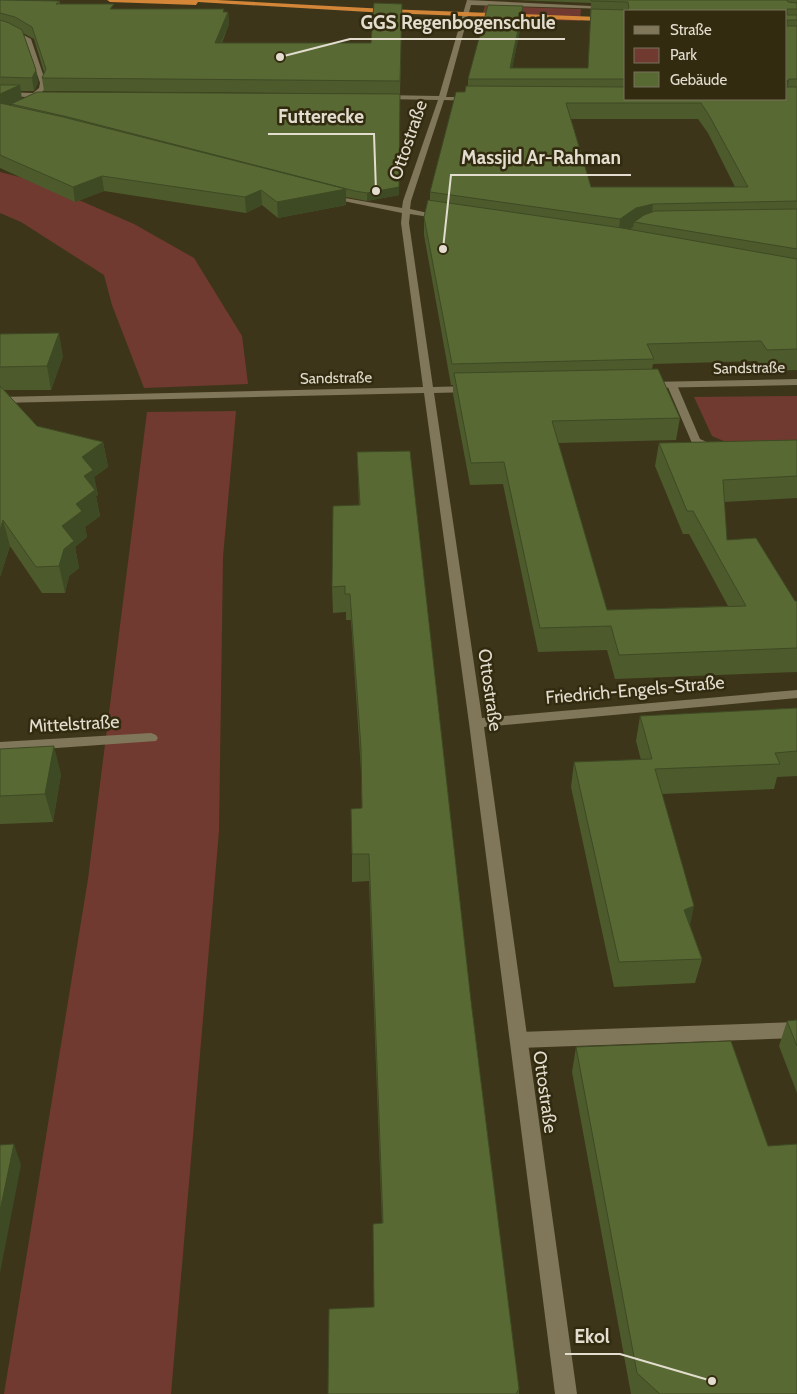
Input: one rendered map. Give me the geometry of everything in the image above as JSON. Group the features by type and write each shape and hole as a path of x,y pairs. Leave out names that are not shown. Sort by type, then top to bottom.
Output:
{"highway":[{"path":"110,0 264,5"},
{"path":"186,0 386,11 624,20"},
{"path":"314,0 366,3"},
{"path":"393,4 616,10"}],"street":[{"path":"470,1 616,10"},
{"name":"Ottostraße","path":"470,1 442,98 405,211 566,1394"},
{"path":"0,28 14,32 29,40 42,83 42,89 36,96 21,104"},
{"path":"0,94 54,96"},
{"path":"373,98 481,99"},
{"path":"318,194 405,211 453,218"},
{"name":"Sandstraße","path":"633,386 797,382"},
{"path":"672,385 696,441 708,448 723,451"},
{"name":"Sandstraße","path":"0,400 487,389"},
{"name":"Friedrich-Engels-Straße","path":"476,723 797,694"},
{"name":"Mittelstraße","path":"0,747 151,738"},
{"path":"519,1040 797,1030"}],"green space":[{"path":"485,6 581,9 580,21 481,18"},
{"path":"0,172 35,181 134,224 194,258 242,336 248,384 144,388 112,305 104,275 21,222 0,213"},
{"path":"797,396 797,441 726,442 712,436 694,397"},
{"path":"236,411 223,557 219,831 171,1394 4,1394 88,879 147,412"}],"building":[{"path":"0,0 60,1 56,4 114,4 110,9 224,9 223,12 228,12 215,43 371,43 374,3 402,4 400,81 42,78 46,69 32,27 15,17 0,13"},
{"path":"787,0 788,2 797,3 797,9 627,10 629,8 628,2 591,1"},
{"path":"488,5 523,6 510,68 588,68 591,9 627,10 624,10 624,79 468,79"},
{"path":"787,15 797,15 797,20 787,20"},
{"path":"0,20 22,30 36,70 32,78 0,77"},
{"path":"787,26 797,26 797,79 789,79 787,81"},
{"path":"0,85 20,85 0,94"},
{"path":"466,86 624,87 624,100 787,100 787,87 797,87 797,201 653,204 636,208 620,219 430,192 456,92 465,92","holes":["566,103 701,103 748,187 591,187"]},
{"path":"37,92 400,94 399,187 367,193 355,191 11,104"},
{"path":"0,103 63,117 346,189 277,202 261,190 245,197 102,176 73,187 0,155"},
{"path":"428,200 622,228 797,259 797,349 767,350 761,341 647,344 654,359 452,364 424,217"},
{"path":"797,209 797,249 634,222 644,215 655,211"},
{"path":"59,333 47,366 0,367 0,334"},
{"path":"658,369 680,418 552,421 607,610 746,606 693,511 687,511 659,443 797,440 797,476 723,480 727,540 756,538 795,601 797,601 797,648 619,655 611,626 540,628 504,462 471,463 454,373"},
{"path":"0,386 37,426 103,442 82,457 93,470 84,476 95,490 76,504 82,511 62,526 74,541 64,549 59,566 36,567 3,520 0,530"},
{"path":"410,451 471,1001 519,1389 516,1394 328,1394 329,1309 374,1307 373,1224 383,1223 369,854 352,854 351,809 362,808 361,748 350,594 345,594 345,586 332,587 333,506 360,505 357,452"},
{"path":"797,708 797,751 775,753 780,764 655,769 694,906 684,910 702,959 619,962 574,762 652,759 640,716"},
{"path":"54,746 45,794 0,796 0,749"},
{"path":"797,1020 797,1046 787,1021"},
{"path":"731,1041 768,1146 797,1144 797,1394 660,1394 637,1373 576,1047"},
{"path":"14,1144 0,1211 0,1145"}],"place":[{"name":"GGS Regenbogenschule","path":"280,57"},
{"name":"Futterecke","path":"376,191"},
{"name":"Massjid Ar-Rahman","path":"443,249"},
{"name":"Ekol","path":"712,1381"}]}
